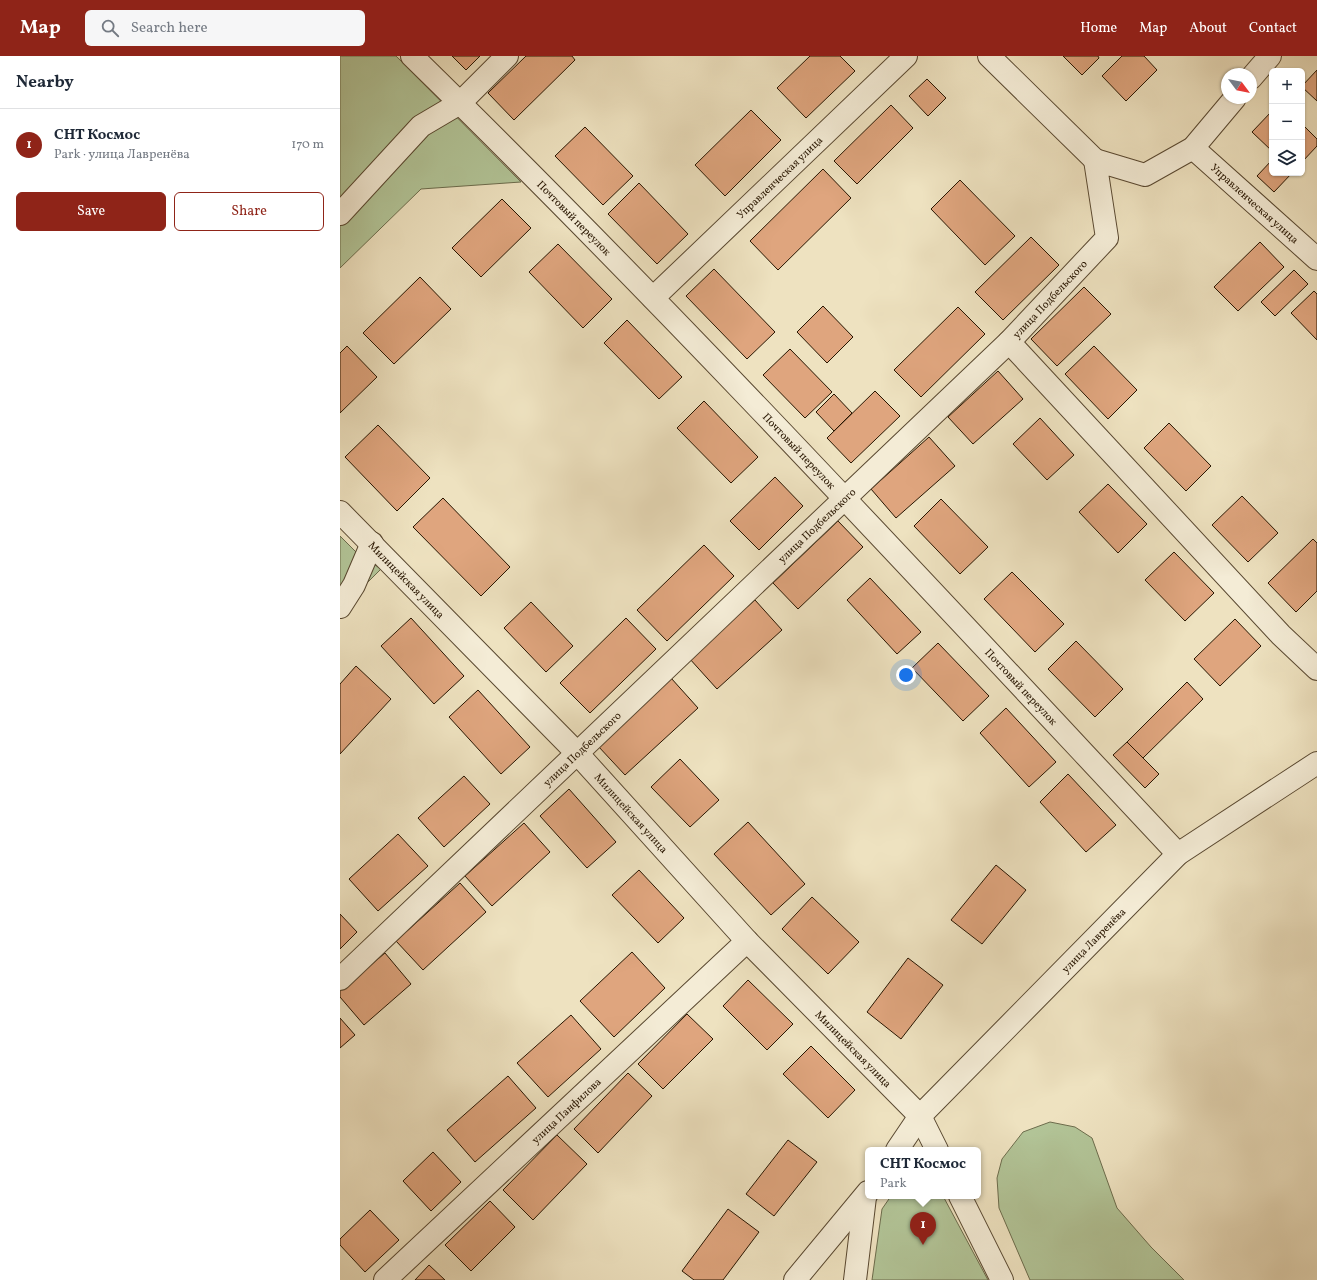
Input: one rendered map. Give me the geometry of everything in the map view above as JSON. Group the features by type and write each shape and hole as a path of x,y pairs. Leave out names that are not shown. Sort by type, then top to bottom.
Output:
{"street":[{"name":"Почтовый переулок","path":"412,56 653,298 844,498 1178,854"},
{"path":"340,214 421,126 460,103 507,56"},
{"name":"Управленческая улица","path":"653,298 906,56"},
{"path":"989,56 1095,160 1145,175 1193,148 1229,104"},
{"path":"1257,71 1270,56"},
{"name":"Управленческая улица","path":"1193,148 1317,259"},
{"name":"улица Подбельского","path":"340,979 1009,342 1107,238 1095,160"},
{"path":"1009,342 1276,629 1317,670"},
{"name":"Милицейская улица","path":"340,512 577,753 746,941 920,1116 936,1147"},
{"path":"340,607 354,585 372,543"},
{"name":"улица Лавренёва","path":"899,1147 920,1116 1178,854 1317,763"},
{"name":"улица Панфилова","path":"386,1280 746,941"},
{"path":"795,1280 865,1196"},
{"path":"855,1280 865,1199"},
{"path":"962,1199 1002,1280"}],"green space":[{"path":"340,56 396,56 521,182 421,189 340,268"},
{"path":"340,536 358,554 381,569 340,610"},
{"path":"1050,1122 1075,1127 1092,1138 1117,1208 1151,1247 1184,1280 1030,1280 999,1208 997,1178 1002,1159 1023,1132"},
{"path":"889,1199 945,1199 988,1280 872,1280 882,1209"}],"building":[{"path":"452,56 480,56 466,70"},
{"path":"526,56 572,56 575,60 514,120 488,93"},
{"path":"810,56 840,56 855,71 806,118 777,88"},
{"path":"1063,56 1098,56 1099,58 1082,75"},
{"path":"1122,56 1144,56 1157,70 1126,101 1102,76"},
{"path":"1317,70 1317,101 1305,90 1305,83"},
{"path":"927,79 946,98 928,116 909,96"},
{"path":"891,105 913,128 857,184 834,161"},
{"path":"751,110 781,140 725,196 695,165"},
{"path":"1269,114 1269,148 1252,132"},
{"path":"585,127 633,176 603,205 555,156"},
{"path":"1305,127 1317,139 1317,146 1305,159"},
{"path":"1269,163 1269,176 1289,176 1274,192 1257,176"},
{"path":"823,169 851,198 778,270 750,241"},
{"path":"960,180 1015,236 985,265 931,209"},
{"path":"639,183 688,234 657,264 608,214"},
{"path":"502,199 531,228 481,277 452,248"},
{"path":"1031,237 1059,265 1003,320 975,292"},
{"path":"1260,242 1284,267 1238,311 1214,287"},
{"path":"558,244 612,299 583,328 529,272"},
{"path":"714,269 775,332 747,359 686,296"},
{"path":"1294,270 1308,284 1275,316 1261,302"},
{"path":"420,277 451,309 394,364 363,333"},
{"path":"1084,287 1111,314 1057,366 1031,339"},
{"path":"1314,291 1317,294 1317,340 1291,313"},
{"path":"823,306 853,337 827,363 797,332"},
{"path":"958,307 985,334 921,397 894,370"},
{"path":"627,320 682,377 659,399 604,343"},
{"path":"347,346 377,377 340,413 340,353"},
{"path":"1094,346 1137,390 1108,419 1065,374"},
{"path":"790,349 832,392 805,418 763,375"},
{"path":"998,371 1023,399 973,444 948,417"},
{"path":"875,391 900,416 851,463 827,438"},
{"path":"834,394 852,413 834,431 816,412"},
{"path":"704,401 758,457 731,483 677,428"},
{"path":"1040,418 1074,455 1047,480 1013,444"},
{"path":"1169,423 1211,466 1186,491 1144,448"},
{"path":"378,425 430,478 397,511 345,457"},
{"path":"929,437 955,466 896,518 871,489"},
{"path":"775,477 803,506 759,550 730,521"},
{"path":"1108,484 1147,524 1118,553 1079,512"},
{"path":"1242,496 1278,533 1248,562 1212,525"},
{"path":"443,498 510,567 481,596 413,527"},
{"path":"941,499 988,547 960,574 914,526"},
{"path":"838,521 863,547 798,609 773,583"},
{"path":"1313,539 1317,543 1317,591 1296,612 1268,583"},
{"path":"704,545 734,576 667,641 637,610"},
{"path":"1174,552 1214,593 1185,621 1145,580"},
{"path":"1012,572 1064,624 1035,652 984,599"},
{"path":"870,578 921,632 897,654 847,600"},
{"path":"755,600 782,630 717,689 689,658"},
{"path":"531,602 573,646 546,672 504,628"},
{"path":"411,618 464,676 434,704 381,646"},
{"path":"626,618 656,649 590,713 560,683"},
{"path":"1235,619 1261,646 1220,686 1194,659"},
{"path":"1076,641 1123,689 1095,717 1048,669"},
{"path":"938,643 989,696 963,721 912,668"},
{"path":"356,666 391,699 340,754 340,684"},
{"path":"671,678 698,708 625,775 598,746"},
{"path":"1187,682 1203,699 1143,758 1127,742"},
{"path":"478,690 530,747 501,774 449,717"},
{"path":"1006,708 1056,762 1029,787 980,733"},
{"path":"1127,742 1159,774 1145,788 1113,755"},
{"path":"680,759 719,800 690,827 651,787"},
{"path":"1068,774 1116,825 1086,852 1040,802"},
{"path":"464,776 490,804 444,847 418,818"},
{"path":"569,789 616,842 587,868 540,816"},
{"path":"748,822 805,884 771,915 714,854"},
{"path":"524,823 550,852 492,906 465,876"},
{"path":"398,834 428,866 378,911 349,879"},
{"path":"996,865 1026,890 982,944 951,920"},
{"path":"639,870 684,918 658,943 612,895"},
{"path":"460,883 486,912 423,970 396,941"},
{"path":"812,897 859,942 828,974 782,929"},
{"path":"340,914 357,932 340,949"},
{"path":"632,952 665,988 614,1037 580,1001"},
{"path":"385,953 411,984 364,1025 340,997 340,991"},
{"path":"908,958 943,985 901,1039 867,1012"},
{"path":"748,980 793,1024 767,1050 723,1006"},
{"path":"687,1014 713,1039 663,1089 638,1064"},
{"path":"571,1015 601,1049 548,1097 517,1063"},
{"path":"340,1018 355,1035 340,1048"},
{"path":"811,1046 855,1090 828,1118 783,1074"},
{"path":"628,1073 652,1096 598,1153 574,1129"},
{"path":"508,1076 536,1108 475,1162 447,1130"},
{"path":"557,1135 587,1164 533,1220 503,1190"},
{"path":"788,1140 817,1162 774,1216 746,1194"},
{"path":"433,1152 461,1182 431,1211 403,1181"},
{"path":"490,1201 515,1227 471,1271 445,1245"},
{"path":"728,1209 759,1232 723,1280 694,1280 682,1271"},
{"path":"370,1210 399,1240 365,1272 340,1245 340,1239"},
{"path":"429,1265 445,1280 415,1280"}],"place":[{"name":"СНТ Космос","path":"923,1245"}]}
